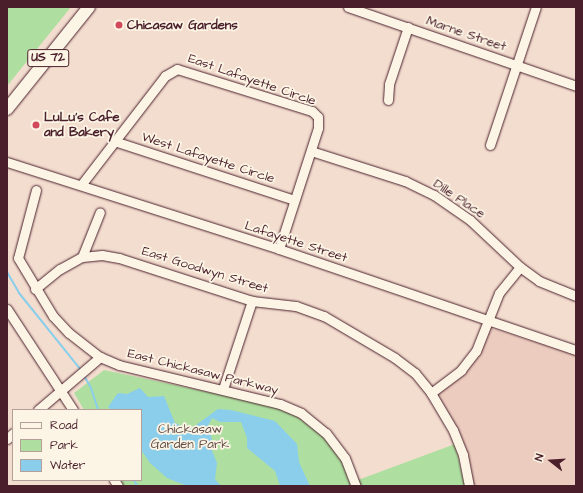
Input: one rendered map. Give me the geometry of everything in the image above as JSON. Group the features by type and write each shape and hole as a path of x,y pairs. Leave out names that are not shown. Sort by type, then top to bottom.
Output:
{"main road":[{"name":"US 72","path":"7,109 89,7"}],"street":[{"name":"Marne Street","path":"348,7 576,86"},
{"path":"490,145 536,7"},
{"path":"388,100 389,84 408,28"},
{"name":"East Lafayette Circle","path":"114,141 165,76 177,68 312,111 318,117 318,128 311,151"},
{"path":"80,185 114,141"},
{"name":"West Lafayette Circle","path":"114,141 294,200"},
{"path":"278,249 311,151"},
{"name":"Dille Place","path":"311,151 405,181 434,195 470,220 520,267 539,281 576,296"},
{"name":"Lafayette Street","path":"7,162 278,249 576,350"},
{"name":"East Chickasaw Parkway","path":"36,190 18,258 35,289 53,316 100,357 136,370 222,389 280,404 301,413 326,433 345,458 356,486"},
{"path":"35,289 60,269 82,257 100,212"},
{"name":"East Goodwyn Street","path":"82,257 102,255 119,258 252,301 296,306 324,316 395,358 415,373 431,393 453,430 463,455 469,486"},
{"path":"431,393 461,370 476,351 499,293 520,267"},
{"path":"222,389 252,301"},
{"path":"7,309 61,389 72,409"},
{"path":"39,409 100,357"}],"shaded area":[{"path":"490,328 576,355 576,486 473,486 438,393"}],"green space":[{"path":"7,7 71,7 7,86"},
{"name":"Chickasaw Garden Park","path":"104,370 279,407 293,413 327,440 343,463 352,486 122,486 120,481 142,481 142,409 83,409 74,393"},
{"path":"455,444 465,486 359,486 358,480"}],"water":[{"path":"140,388 148,397 164,396 175,423 186,428 192,428 218,409 231,410 275,421 297,444 299,462 310,486 280,486 275,471 247,448 247,438 241,422 220,422 212,418 208,426 212,439 209,443 217,463 215,479 221,486 187,486 167,478 150,463 142,451 142,409 111,409 108,407 118,393 127,394"}],"waterway":[{"path":"7,272 19,293 81,370"},
{"path":"83,374 91,388 98,409"},
{"path":"134,481 137,486"}],"place":[{"name":"Chicasaw Gardens","path":"119,25"},
{"name":"LuLu's Cafe and Bakery","path":"36,125"}]}
